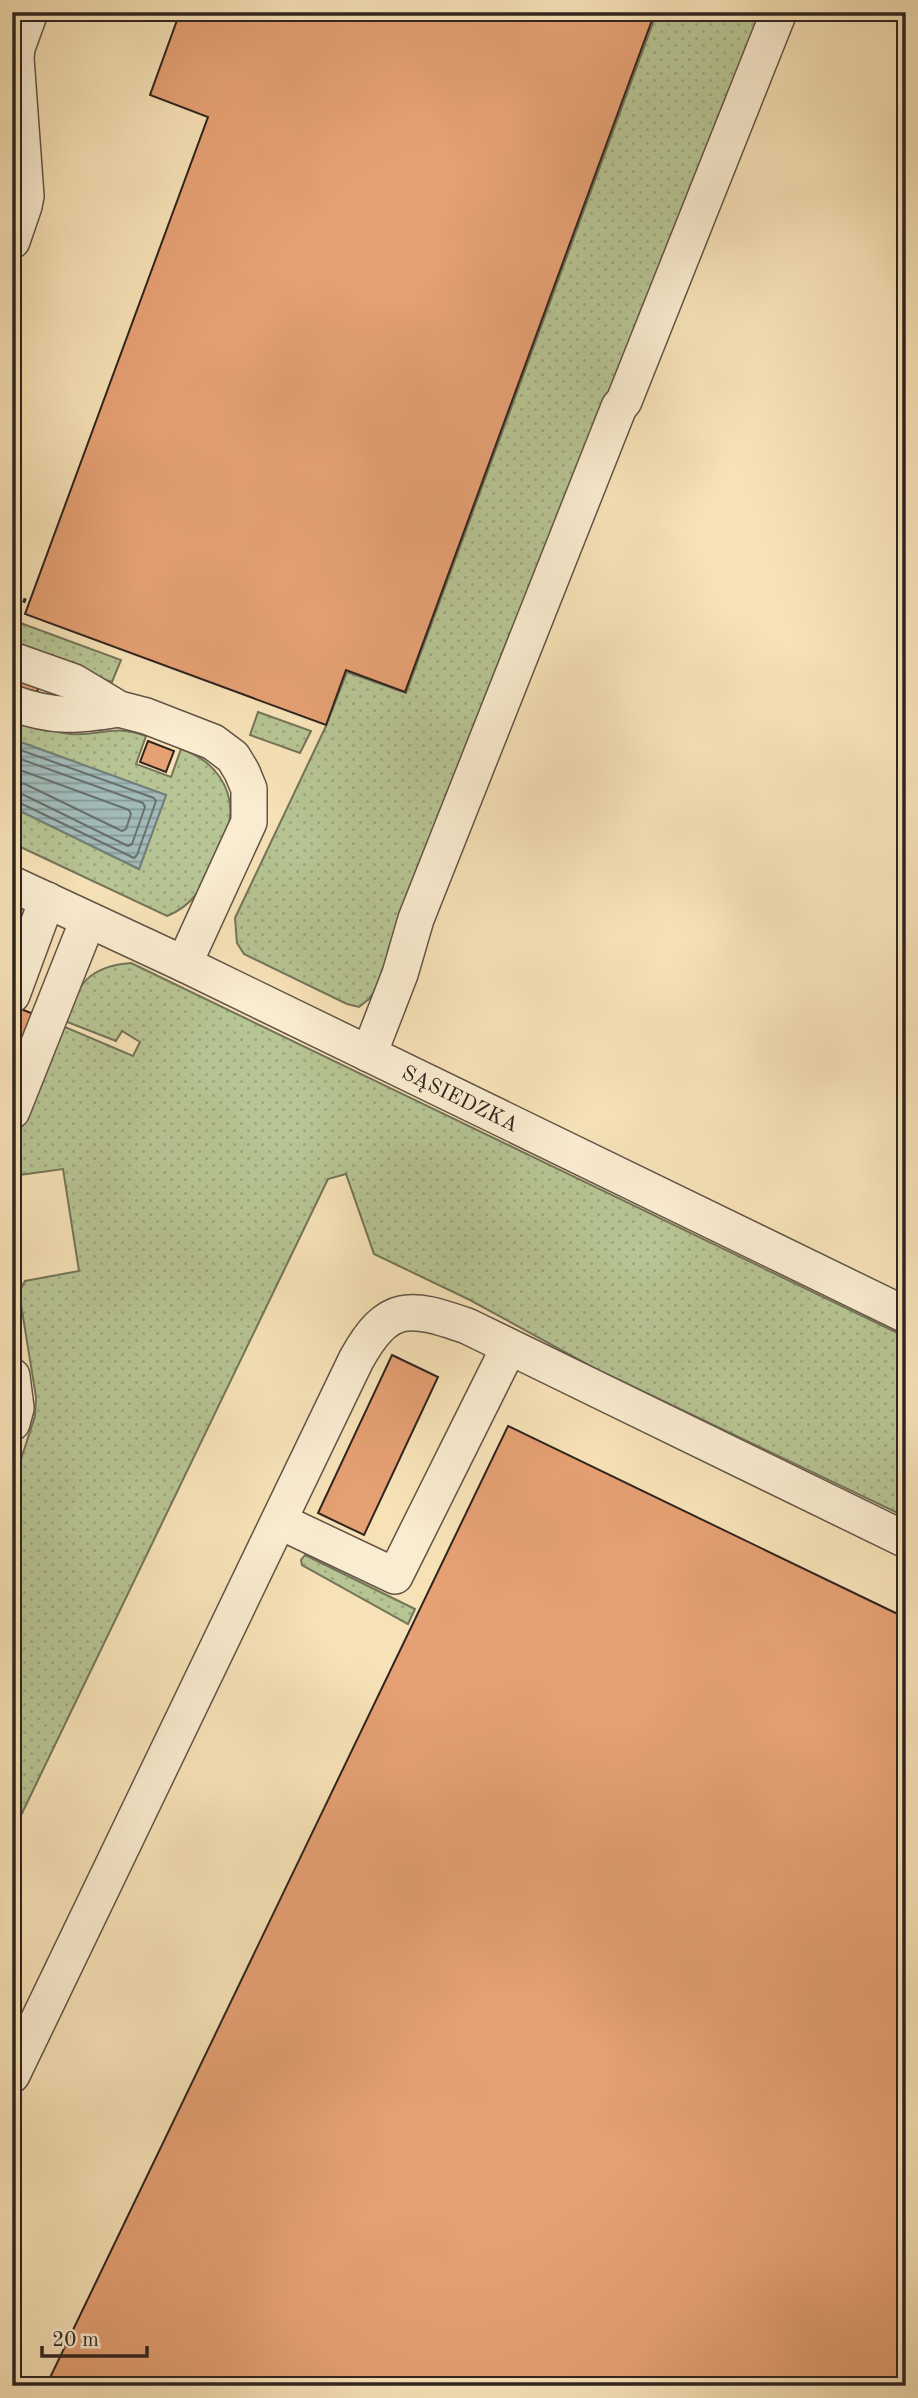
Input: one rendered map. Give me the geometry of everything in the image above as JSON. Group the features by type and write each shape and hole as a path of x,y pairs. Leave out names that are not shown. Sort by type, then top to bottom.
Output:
{"street":[{"path":"12,241 26,196 16,58 30,12"},
{"path":"369,1054 400,974 416,919 779,12"},
{"path":"12,660 74,682 119,709 213,741 233,757 249,789 250,812 245,833 184,964"},
{"path":"12,703 39,713 54,715 83,715 119,709"},
{"name":"SĄSIEDZKA","path":"12,884 184,964 906,1315"},
{"path":"12,995 47,900"},
{"path":"12,1111 88,919"},
{"path":"12,2075 356,1360 380,1324 392,1316 413,1312 435,1315 467,1326 906,1540"},
{"path":"279,1521 395,1576 509,1347"},
{"path":"12,1376 16,1408 12,1423"}],"green space":[{"path":"657,12 767,12 380,983 369,999 359,1007 347,1004 244,954 237,943 235,918 326,726 347,672 406,693"},
{"path":"15,621 121,660 112,682 12,647 12,628"},
{"path":"258,712 311,731 300,753 250,735"},
{"path":"12,715 63,733 115,730 146,736 136,764 171,777 181,749 213,768 226,788 229,824 206,878 185,906 167,916 12,843 12,807 139,869 166,795 12,739"},
{"path":"131,963 906,1337 906,1517 594,1368 470,1300 374,1254 346,1174 328,1179 12,1834 12,1487 35,1416 36,1397 19,1292 25,1281 79,1271 63,1169 12,1176 12,1145 58,1024 133,1056 140,1042 122,1031 116,1041 62,1020 80,987 95,973 104,968"},
{"path":"305,1555 415,1609 408,1624 302,1565 301,1560"}],"water":[{"path":"12,739 166,795 139,869 12,807"}],"building":[{"path":"180,12 655,12 405,692 346,670 326,725 25,614 208,117 150,95"},
{"path":"12,672 40,683 35,698 12,690"},
{"path":"148,741 174,751 166,772 140,762"},
{"path":"21,1009 36,1015 18,1060 12,1058 12,1033"},
{"path":"392,1355 438,1377 364,1535 318,1513"},
{"path":"508,1426 906,1618 906,2386 46,2386"}]}
